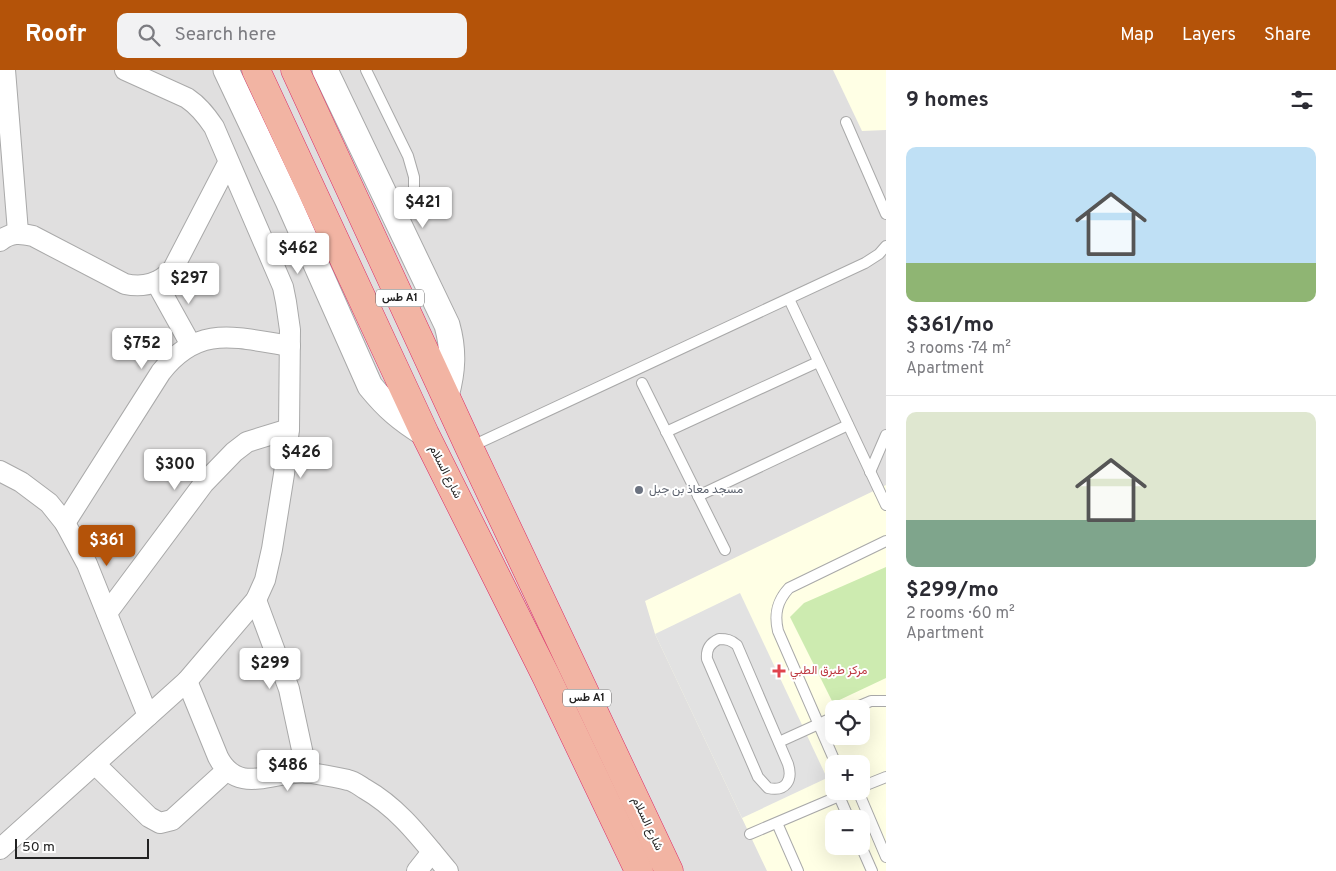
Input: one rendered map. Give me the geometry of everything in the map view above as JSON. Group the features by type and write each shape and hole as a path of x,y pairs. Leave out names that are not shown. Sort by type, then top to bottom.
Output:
{"highway":[{"name":"شارع السلام","path":"256,70 425,434 639,871"},
{"name":"شارع السلام","path":"295,70 469,447 669,871"}],"street":[{"path":"5,70 9,237 33,236 48,242 125,284 146,286 165,277 173,269 228,163"},
{"path":"0,849 187,681 256,600 265,580 272,549 289,429 290,346 288,316 283,288 214,127 196,104 177,92 125,70"},
{"path":"226,70 288,201 370,386 386,405 404,421 425,434"},
{"path":"325,70 447,325 451,339 453,361 446,396"},
{"path":"156,282 191,345"},
{"path":"65,523 161,372 170,361 191,345 206,339 233,337 290,346"},
{"path":"107,613 204,482 234,452 247,442 289,429"},
{"path":"0,471 22,482 49,503 65,523 87,564 148,716"},
{"path":"256,600 289,689 307,773"},
{"path":"187,681 218,756 226,770 233,776 245,779 307,773 350,780 383,799 408,823 448,871"},
{"path":"95,764 149,817 160,823 172,820 226,770"},
{"path":"418,871 432,852"}],"lane":[{"path":"366,70 408,156 414,177 414,198 400,226"},
{"path":"846,122 886,214"},
{"path":"469,447 789,300 873,259 886,246"},
{"path":"789,300 886,506"},
{"path":"666,432 818,362"},
{"path":"642,383 725,550"},
{"path":"698,496 848,425"},
{"path":"870,472 886,435"},
{"path":"832,755 778,631 776,623 777,606 789,588 886,541"},
{"path":"726,639 737,645 779,742 790,772 788,782 784,786 774,789 768,788 758,777 706,659 706,653 713,642 726,639"},
{"path":"870,701 886,701"},
{"path":"779,742 825,721"},
{"path":"870,783 886,776"},
{"path":"750,834 829,800"},
{"path":"853,800 886,857"},
{"path":"777,822 798,871"},
{"path":"865,855 872,871"}],"shaded area":[{"path":"0,70 886,70 886,871 0,871"},
{"path":"833,70 886,70 886,130 862,131"},
{"name":"مركز طبرق الطبي","path":"886,485 886,871 767,871 655,634 645,601"},
{"path":"740,593 825,774 825,779 742,818 655,634"}],"green space":[{"path":"886,567 886,678 839,700 832,700 790,617 804,603"}],"place":[{"name":"مسجد معاذ بن جبل","path":"639,490"},
{"name":"مركز طبرق الطبي","path":"779,671"}]}
